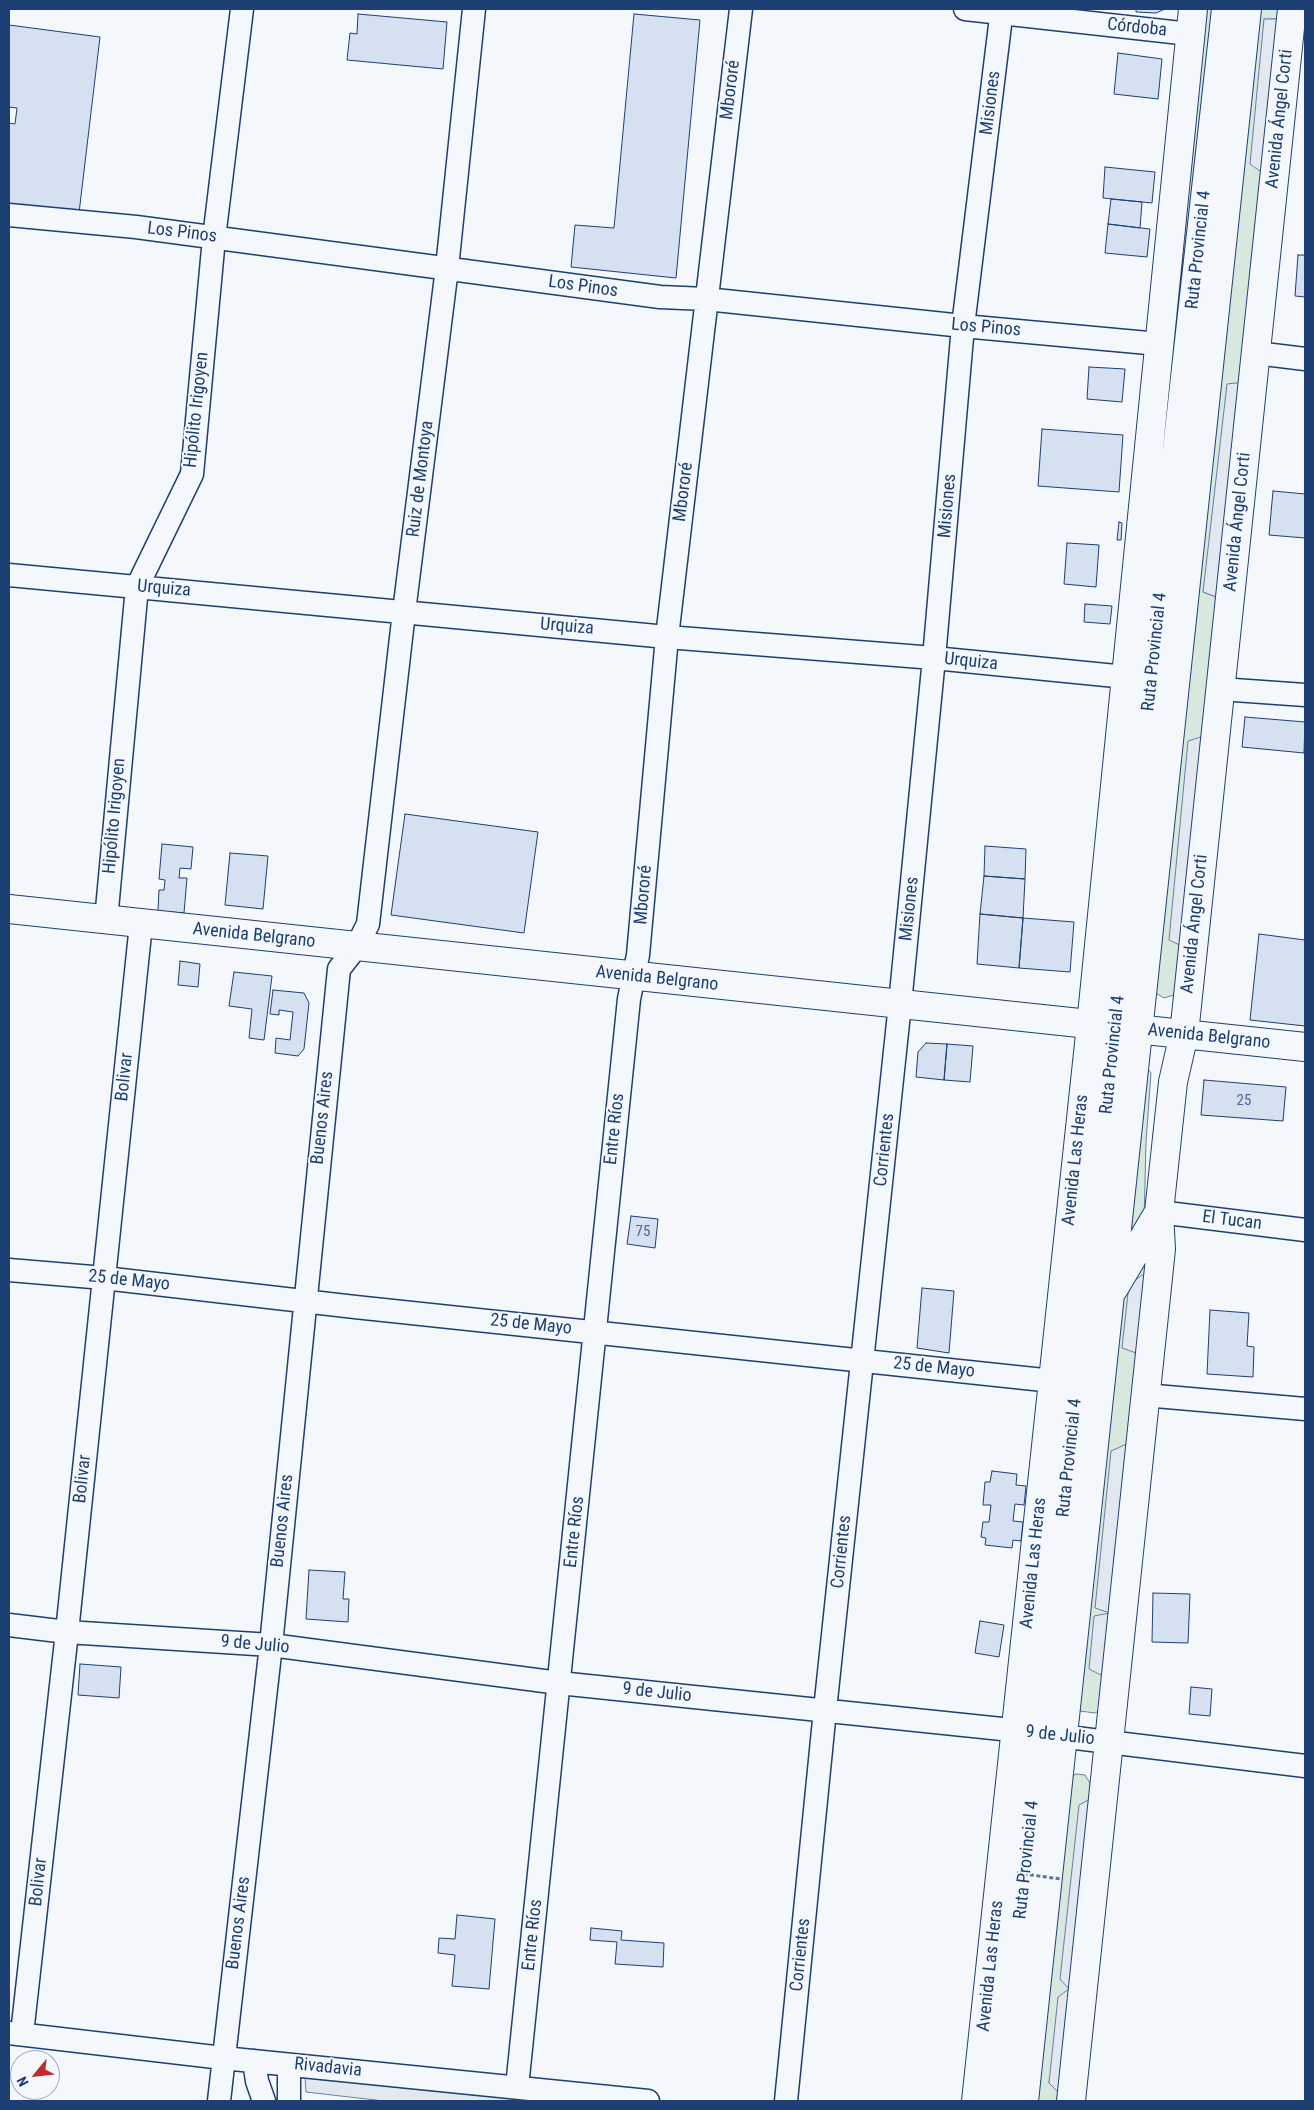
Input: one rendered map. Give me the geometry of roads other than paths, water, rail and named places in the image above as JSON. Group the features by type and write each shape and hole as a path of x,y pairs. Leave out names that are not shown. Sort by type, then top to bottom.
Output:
{"main road":[{"name":"Ruta Provincial 4","path":"1024,2101 1040,1734 1110,1296 1115,1027 1138,680 1226,9"},
{"name":"Ruta Provincial 4","path":"1001,2101 1020,1886 1040,1734 1115,1027 1247,9"},
{"name":"Avenida Ángel Corti","path":"1184,1034 1256,353 1297,40 1292,9"},
{"path":"1115,1027 1118,754 1138,680 1159,344 1192,22"},
{"name":"Avenida Belgrano","path":"9,910 1305,1047"},
{"name":"Avenida Las Heras","path":"976,2101 992,1955 1040,1734 1053,1381 1115,1027"},
{"path":"1071,2101 1144,1395 1161,1249 1159,1212 1175,1066 1184,1034"},
{"path":"1110,1296 1159,1212"},
{"path":"992,1955 1020,1886"}],"street":[{"name":"Hipólito Irigoyen","path":"106,920 137,587 192,474 214,238 242,9"},
{"name":"Ruiz de Montoya","path":"357,946 368,924 404,612 447,268 474,9"},
{"name":"Mbororé","path":"635,977 667,637 740,9"},
{"name":"Córdoba","path":"965,9 1192,22"},
{"name":"Misiones","path":"900,1004 934,658 963,326 1002,11"},
{"name":"Los Pinos","path":"9,215 136,227 660,297 706,299 1159,344"},
{"path":"1256,353 1305,359"},
{"name":"Urquiza","path":"9,575 667,637 934,658 1138,680"},
{"path":"1220,689 1305,696"},
{"name":"Bolivar","path":"15,2034 67,1632 141,924"},
{"name":"Buenos Aires","path":"219,2101 270,1645 339,969 357,946"},
{"name":"Entre Ríos","path":"517,2087 629,1000 635,977"},
{"name":"Corrientes","path":"786,2101 824,1710 900,1004"},
{"name":"El Tucan","path":"1159,1212 1305,1230"},
{"name":"25 de Mayo","path":"9,1270 104,1278 1053,1381"},
{"path":"1144,1395 1305,1409"},
{"name":"9 de Julio","path":"9,1625 67,1632 270,1645 560,1683 1108,1741 1305,1766"},
{"name":"Rivadavia","path":"15,2034 223,2058 648,2101"},
{"path":"254,2061 257,2081 264,2101"},
{"path":"290,2065 290,2101"}]}
